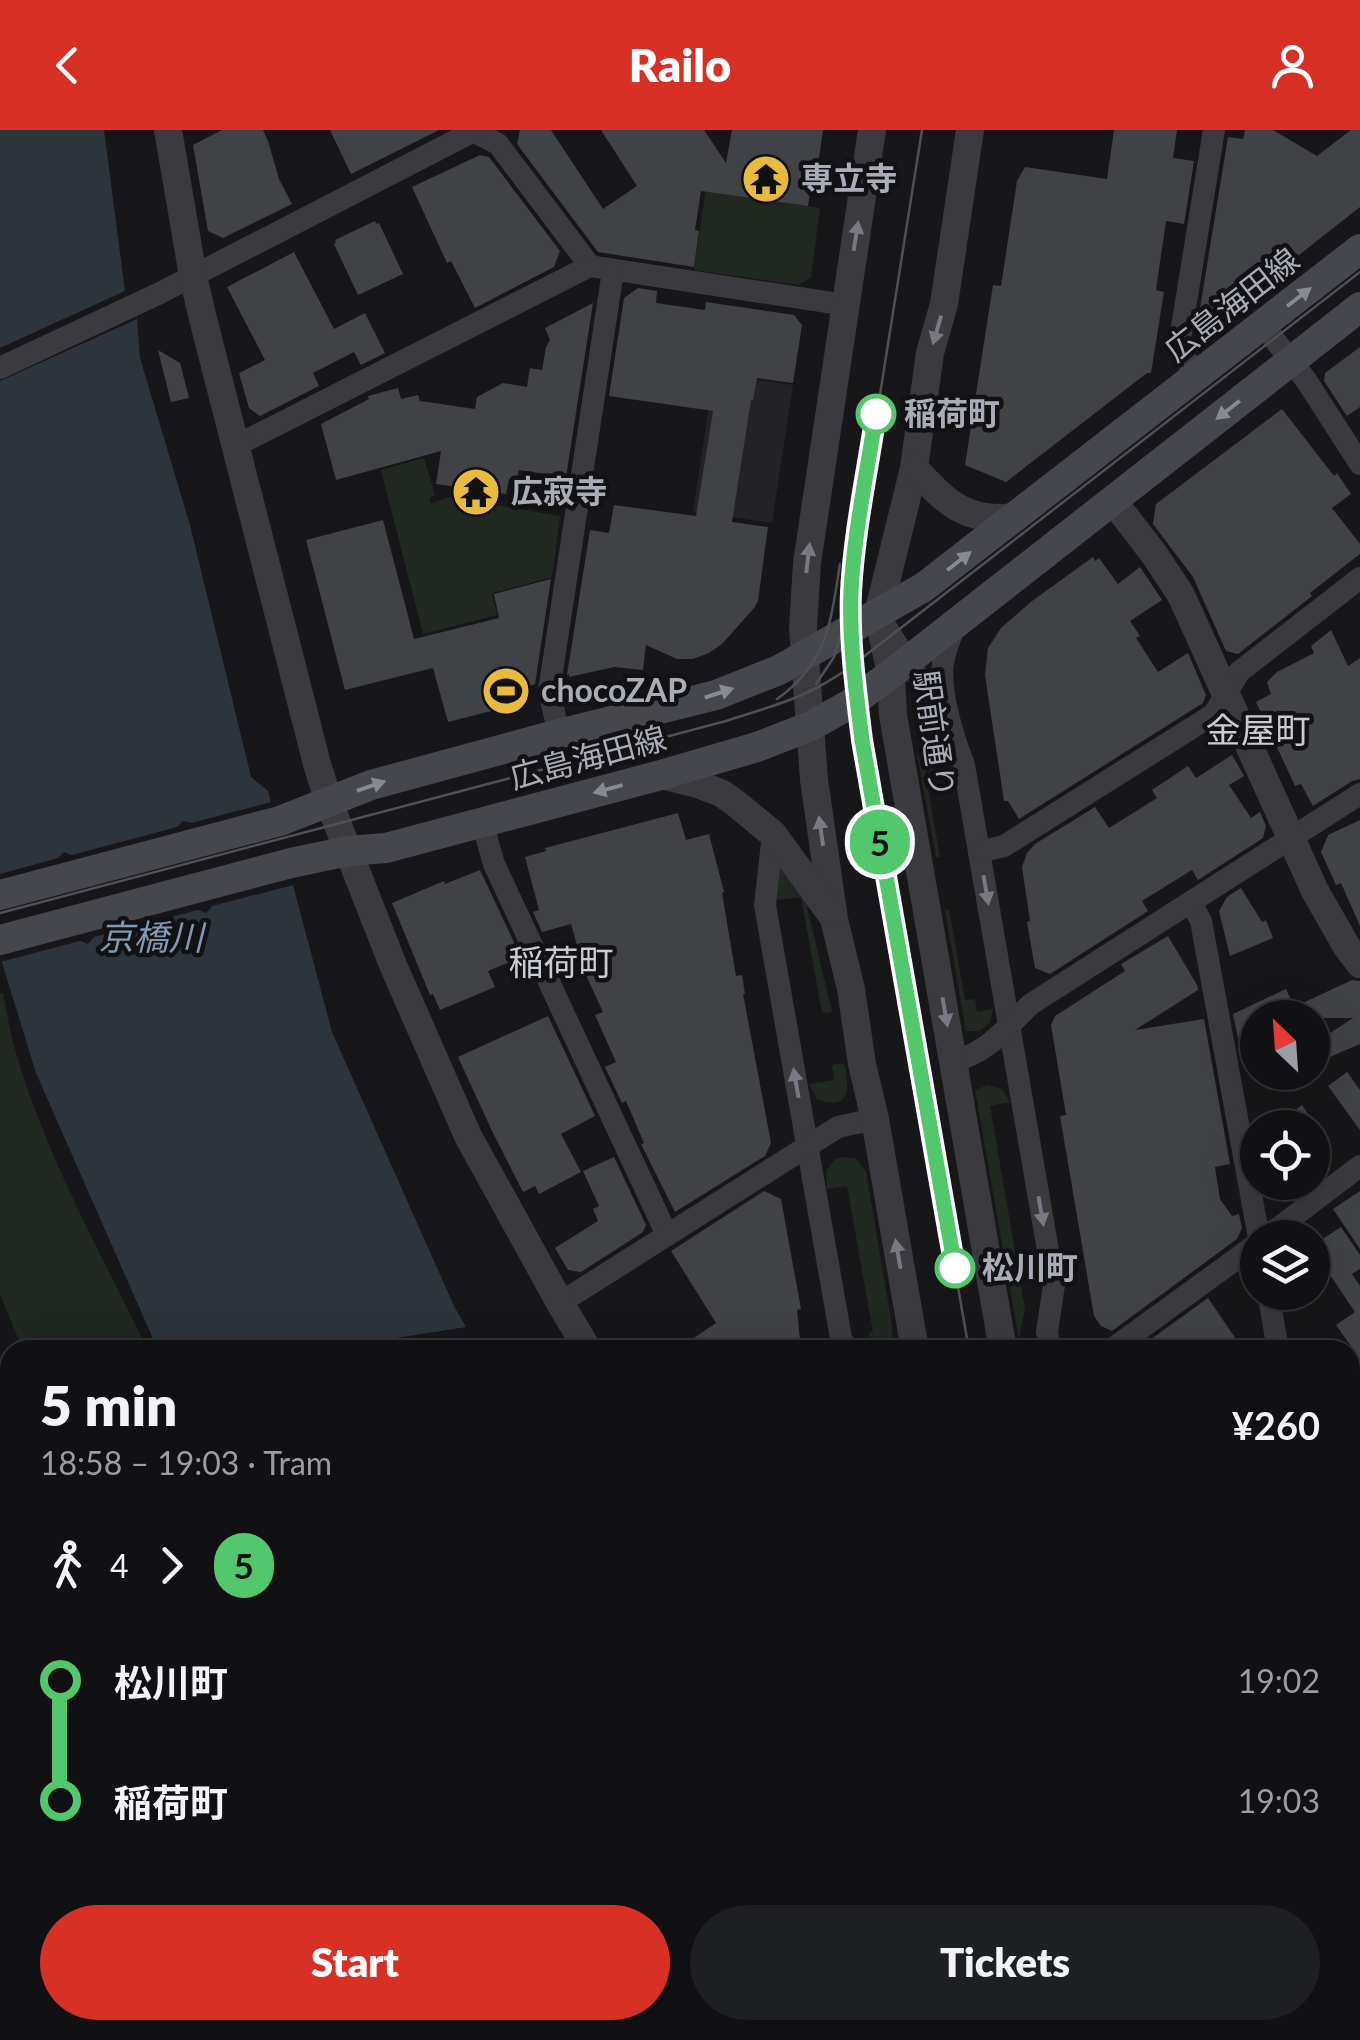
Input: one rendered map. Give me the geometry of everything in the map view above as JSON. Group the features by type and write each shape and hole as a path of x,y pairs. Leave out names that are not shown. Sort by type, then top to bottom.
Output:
{"main road":[{"name":"広島海田線","path":"0,895 280,821 370,785 716,695 766,676 924,588 1360,250"},
{"name":"広島海田線","path":"0,940 291,863 348,850 386,848 661,775 758,747 811,726 850,704 899,668 1360,307"}],"street":[{"path":"168,130 192,276 330,802 394,965 468,1136 582,1340"},
{"path":"872,130 806,563 803,628 814,780 834,919 851,989 913,1340"},
{"name":"駅前通り","path":"970,130 944,304 930,353 914,468 878,614 899,668 893,716 1001,1340"},
{"path":"1198,376 1183,356 1180,339 1214,130"},
{"path":"0,368 132,307 473,131 498,144 602,269 550,691 559,734"},
{"path":"234,443 602,269 846,305"},
{"path":"1263,324 1360,464"},
{"path":"914,468 959,509 978,517 1016,517"},
{"path":"1112,501 1180,594 1315,890 1360,964"},
{"path":"979,852 1004,846 1214,714 1239,672 1360,578"},
{"path":"955,625 942,672 950,728 964,765 1054,1284 1048,1340"},
{"path":"899,668 950,728"},
{"path":"661,775 721,793 773,834 834,919"},
{"path":"953,1061 970,1058 988,1047 1032,1004 1360,794"},
{"path":"482,822 494,864 666,1235"},
{"path":"773,834 764,905 842,1340"},
{"path":"1191,902 1201,920 1256,1220"},
{"path":"560,1303 838,1127 875,1119"},
{"path":"1286,1220 1360,1166"},
{"path":"1125,1340 1240,1254"},
{"path":"1271,1310 1276,1340"}],"shaded area":[{"path":"707,181 724,194 820,208 811,277 799,285 694,270"},
{"path":"714,374 793,385 772,523 693,511"},
{"path":"424,458 435,495 429,498 431,504 448,497 560,516 552,577 492,593 497,615 423,634 381,470"},
{"path":"917,754 934,770 925,772 940,857 936,857"},
{"path":"779,863 805,898 832,1012 822,1013 801,897 777,900"},
{"path":"949,909 965,1000 975,999 977,1012 993,1009 990,1023 979,1031 966,1031 945,910"},
{"path":"3,993 16,1053 43,1130 143,1340 19,1340 0,1294"},
{"path":"844,1063 846,1095 836,1103 817,1099 809,1084 834,1080 832,1065"},
{"path":"988,1085 1002,1089 1010,1102 990,1106 1025,1309 1019,1340 975,1090"},
{"path":"835,1159 857,1159 866,1172 893,1340 874,1340 868,1334 873,1332 847,1186 827,1189 826,1171"}],"water":[{"name":"京橋川","path":"0,130 104,130 125,291 137,319 140,358 190,525 251,777 268,791 332,1032 454,1306 473,1340 154,1340 36,1073 0,956"}],"pier":[{"path":"125,291 137,319 0,381 0,348"},
{"path":"275,801 297,884 212,906 206,913 198,910 94,937 88,944 80,941 0,962 0,874 58,858 64,852 72,855 177,827 183,821 191,823"},
{"path":"472,1326 478,1338 466,1340 384,1340"}],"building":[{"path":"222,130 263,130 292,204 223,238 208,231 193,145"},
{"path":"330,130 439,130 351,174"},
{"path":"520,130 551,130 603,209 637,186 601,130 704,130 726,163 732,130 823,130 808,206 701,191 694,267 598,252 517,144"},
{"path":"1114,130 1177,130 1173,158 1194,161 1184,224 1166,221 1156,290 1164,292 1151,373 1006,482 965,465 993,285 1001,286 1017,181 1025,167 1107,179"},
{"path":"1245,130 1273,130 1317,156 1351,130 1360,130 1360,207 1214,322 1199,314 1228,137 1243,139"},
{"path":"480,155 489,157 560,251 554,267 475,308 451,261 447,263 412,187"},
{"path":"375,221 403,274 358,295 334,244"},
{"path":"294,252 334,329 365,313 385,353 361,365 354,352 313,373 319,386 260,416 249,408 239,373 265,360 227,287"},
{"path":"638,288 657,291 656,303 705,310 706,302 794,315 802,325 793,383 757,378 751,400 732,522 768,527 758,601 722,644 709,653 677,659 646,645 643,670 614,667 569,677 590,530 609,533 614,505 696,516 713,411 609,396 624,298"},
{"path":"593,303 566,477 519,470 517,481 509,479 506,494 436,484 441,451 336,480 321,424 369,399 368,396 398,388 401,399 418,395 420,401 475,409 477,397 503,383 527,387 530,368 542,370 550,340 545,328"},
{"path":"1360,347 1360,407 1347,416 1324,381 1325,373"},
{"path":"158,350 180,363 189,398 171,402"},
{"path":"1282,409 1351,494 1332,508 1360,544 1360,554 1238,654 1226,651 1193,577 1153,524 1156,504"},
{"path":"383,520 414,639 499,618 494,594 551,579 535,684 523,688 527,702 448,722 433,668 345,690 306,540"},
{"path":"1093,557 1095,561 1099,558 1118,584 1140,567 1162,600 1130,621 1140,636 1136,638 1158,672 1188,653 1206,695 1203,703 1019,819 1008,801 1004,801 985,675 988,648 1001,628 1032,601"},
{"path":"1331,630 1348,666 1360,658 1360,779 1313,806 1301,784 1295,786 1256,702 1271,694 1267,682 1277,672 1314,653 1311,646"},
{"path":"1232,755 1244,776 1229,785 1251,818 1260,812 1266,826 1263,838 1198,880 1192,870 1142,901 1148,911 1050,974 1035,968 1022,867 1035,844 1095,807 1109,828 1157,798 1152,790 1188,766 1196,778"},
{"path":"678,813 686,840 709,834 724,892 736,976 742,975 771,1143 765,1156 675,1212 641,1144 644,1143 626,1101 622,1103 605,1067 616,1062 595,1015 603,1012 579,960 571,924 542,932 533,912 539,910 525,857 546,851 545,848"},
{"path":"1360,820 1360,926 1341,883 1336,885 1321,852 1328,835"},
{"path":"480,870 521,957 488,971 495,987 440,1010 392,903"},
{"path":"1241,888 1262,922 1266,920 1273,938 1230,956 1219,911 1227,897"},
{"path":"1168,936 1197,985 1198,990 1135,1030 1204,1019 1230,1164 1215,1167 1220,1199 1232,1216 1239,1214 1240,1232 1237,1239 1112,1331 1101,1326 1094,1316 1060,1116 1066,1115 1051,1025 1055,1016 1125,971 1121,964"},
{"path":"1352,980 1360,981 1360,1044 1330,1057 1330,1033 1353,1018 1330,1018 1330,1000 1309,1000"},
{"path":"1286,989 1291,1000 1263,1000"},
{"path":"1240,1011 1238,1038 1233,1014"},
{"path":"548,1016 595,1116 561,1134 581,1172 539,1194 535,1186 523,1192 458,1057"},
{"path":"1347,1072 1360,1090 1360,1130 1330,1089 1330,1085"},
{"path":"614,1157 646,1225 643,1232 581,1272 568,1270 555,1248 598,1221 593,1209 599,1206 583,1171"},
{"path":"764,1191 781,1199 801,1309 797,1310 800,1340 691,1340 716,1323 671,1251"},
{"path":"1360,1191 1360,1249 1333,1209"},
{"path":"1341,1227 1360,1255 1360,1269 1352,1274 1360,1286 1360,1340 1347,1340 1336,1325 1355,1312 1330,1275 1330,1234"},
{"path":"1208,1298 1237,1340 1150,1340"}],"tram line":[{"path":"851,577 922,130"},
{"path":"0,913 726,721 807,693 853,665 1360,272"},
{"name":"5","path":"876,414 853,565 853,665 862,740 955,1268"},
{"path":"777,699 807,671 817,655 830,622 840,564"},
{"path":"853,565 852,631 862,740 967,1340"},
{"path":"816,684 834,657 845,622"}],"place":[{"name":"専立寺","path":"766,179"},
{"name":"稲荷町","path":"876,414"},
{"name":"広寂寺","path":"476,492"},
{"name":"chocoZAP","path":"506,691"},
{"name":"松川町","path":"955,1268"}],"district":[{"name":"金屋町","path":"1258,731"},
{"name":"稲荷町","path":"561,963"}]}
